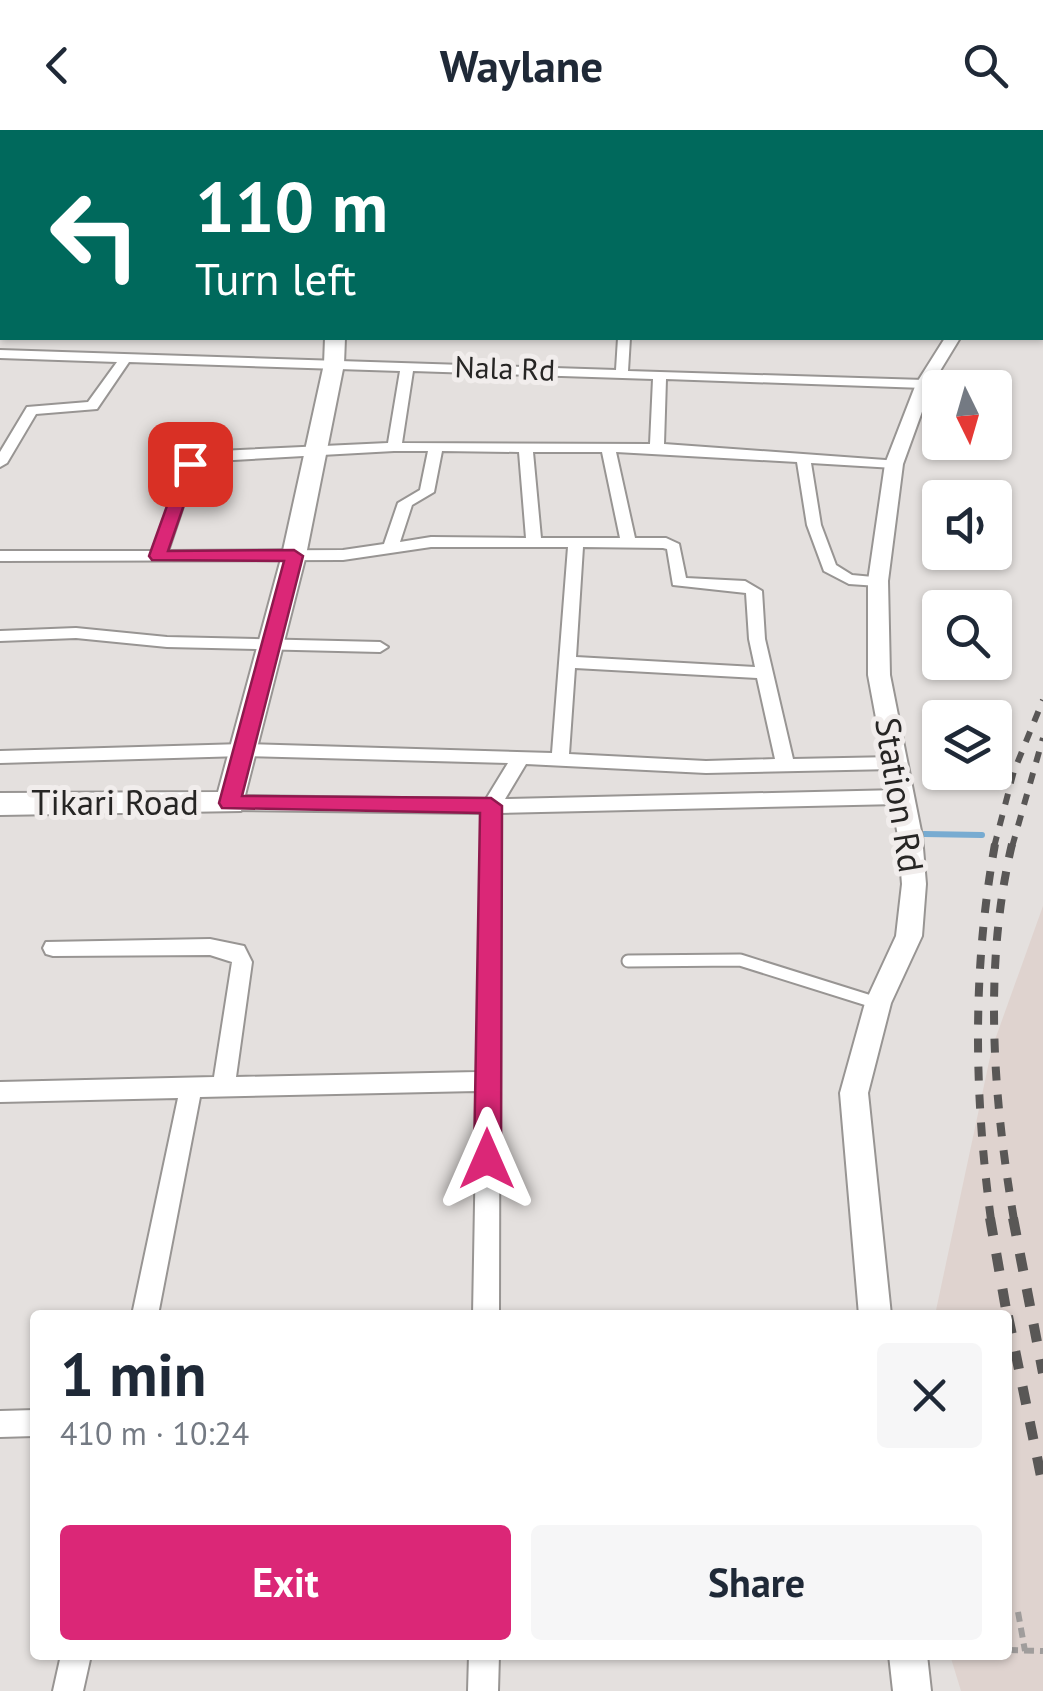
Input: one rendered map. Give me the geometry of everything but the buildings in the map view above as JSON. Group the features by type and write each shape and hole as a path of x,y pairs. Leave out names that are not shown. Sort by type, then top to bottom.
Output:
{"highway":[{"path":"230,803 294,556 335,351"},
{"name":"Tikari Road","path":"0,804 230,803"}],"street":[{"path":"622,372 624,340"},
{"name":"Station Rd","path":"933,370 951,340"},
{"path":"23,356 42,341"},
{"name":"Nala Rd","path":"0,354 124,360 335,351 407,366 922,384"},
{"path":"0,463 32,410 92,406 124,360"},
{"path":"394,448 407,366"},
{"path":"657,448 660,373"},
{"name":"Station Rd","path":"876,1310 854,1093 878,1003 909,936 914,884 910,836 879,674 878,581 894,464 922,389"},
{"path":"158,556 192,459 394,448 657,448 894,464"},
{"path":"391,548 405,503 427,492 436,448"},
{"path":"526,448 534,542"},
{"path":"608,448 628,543"},
{"path":"802,458 814,524 829,568 849,579 878,581"},
{"path":"0,556 343,555 431,542 671,544 679,582 751,588 764,673 786,765"},
{"path":"560,759 576,543"},
{"path":"0,636 76,633 167,642 380,647"},
{"path":"567,662 764,673"},
{"path":"0,756 243,750 522,756 647,766 894,763"},
{"path":"486,1310 491,806 522,756"},
{"path":"230,803 491,806 900,798"},
{"path":"53,948 210,947 238,952 242,962 224,1086"},
{"path":"0,1092 488,1081"},
{"path":"147,1310 191,1086"},
{"path":"0,1424 30,1423"},
{"path":"68,1691 75,1660"},
{"path":"483,1691 484,1660"},
{"path":"909,1660 912,1691"}],"lane":[{"path":"628,961 740,960 878,1003"}],"path":[{"path":"1018,1612 1025,1651"},
{"path":"1012,1650 1043,1652"}],"shaded area":[{"path":"1043,906 1043,1691 961,1691 952,1660 1012,1660 1012,1310 936,1310 992,1048"}],"waterway":[{"path":"924,834 982,835"}],"railway":[{"path":"994,847 1014,771 1043,700"},
{"path":"1012,847 1043,738"},
{"path":"991,1220 981,1126 978,1032 982,938 995,844"},
{"path":"1012,844 997,937 994,1032 1001,1127 1014,1220"},
{"path":"990,1218 1006,1310"},
{"path":"1013,1218 1043,1373"},
{"path":"1012,1335 1043,1486"}],"route":[{"path":"190,464 158,556 294,556 230,803 491,806 487,1159"}]}
